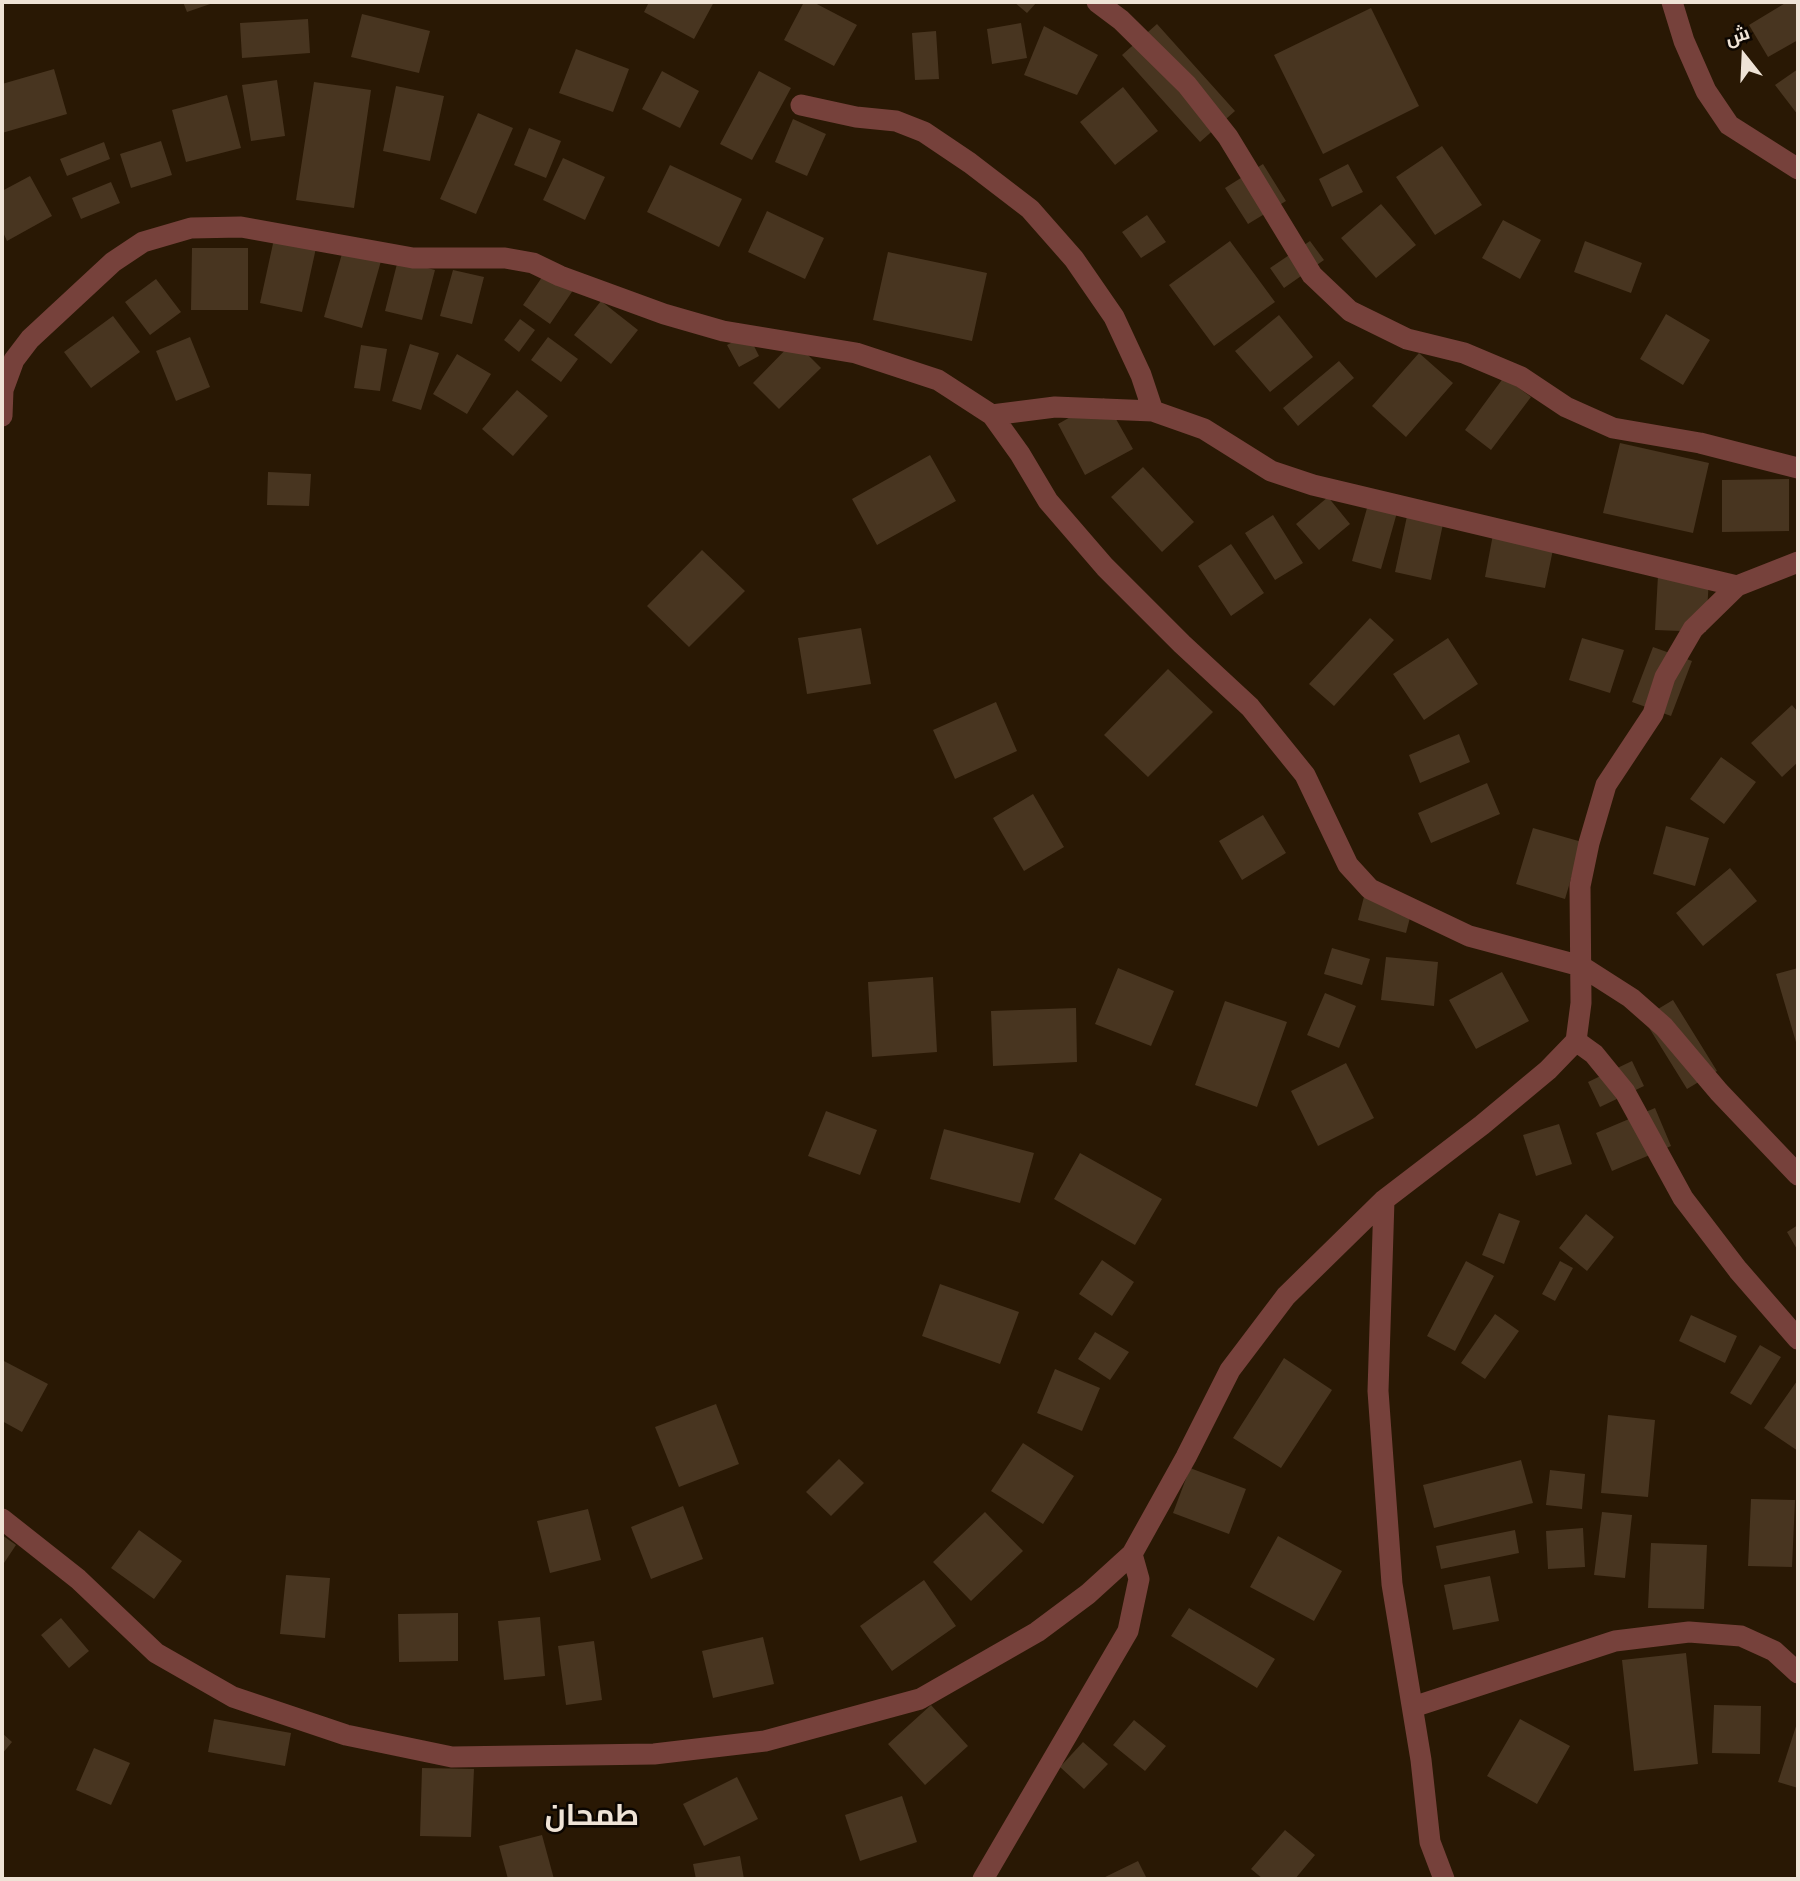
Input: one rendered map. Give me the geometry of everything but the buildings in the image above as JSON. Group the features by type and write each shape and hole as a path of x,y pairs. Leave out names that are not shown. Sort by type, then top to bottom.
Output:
{"street":[{"path":"1097,2 1121,20 1187,85 1228,137 1312,275 1350,311 1407,339 1464,353 1521,377 1566,407 1613,428 1700,443 1798,468"},
{"path":"1672,2 1684,41 1706,91 1729,125 1798,169"},
{"path":"801,105 856,117 896,121 924,132 1030,209 1074,259 1114,317 1141,374 1153,411"},
{"path":"2,416 3,390 14,360 30,339 113,262 144,242 191,228 242,227 414,258 505,258 533,263 586,286 664,314 723,331 856,353 938,380 992,415 1020,454 1048,501 1097,558 1182,644 1250,707 1305,775 1348,865 1370,889 1469,936 1581,966 1631,998 1664,1027 1719,1092 1798,1175"},
{"path":"992,415 1055,407 1153,411 1204,429 1271,471 1313,485 1737,586"},
{"path":"2,1519 78,1579 156,1653 233,1698 346,1735 452,1756 654,1754 765,1741 920,1699 1037,1632 1088,1594 1132,1554 1230,1370 1286,1296 1384,1200 1482,1125 1548,1070 1576,1041 1581,1003 1580,886 1606,785 1653,714 1665,677 1693,629 1737,586 1798,562"},
{"path":"1576,1041 1594,1054 1625,1092 1683,1198 1738,1270 1798,1339"},
{"path":"1384,1200 1378,1391 1392,1584 1422,1760 1430,1842 1444,1879"},
{"path":"983,1879 1128,1631 1139,1579 1132,1554"},
{"path":"1413,1707 1615,1641 1689,1632 1741,1636 1773,1651 1798,1673"}],"district":[{"name":"طمحان","path":"592,1817"}]}
